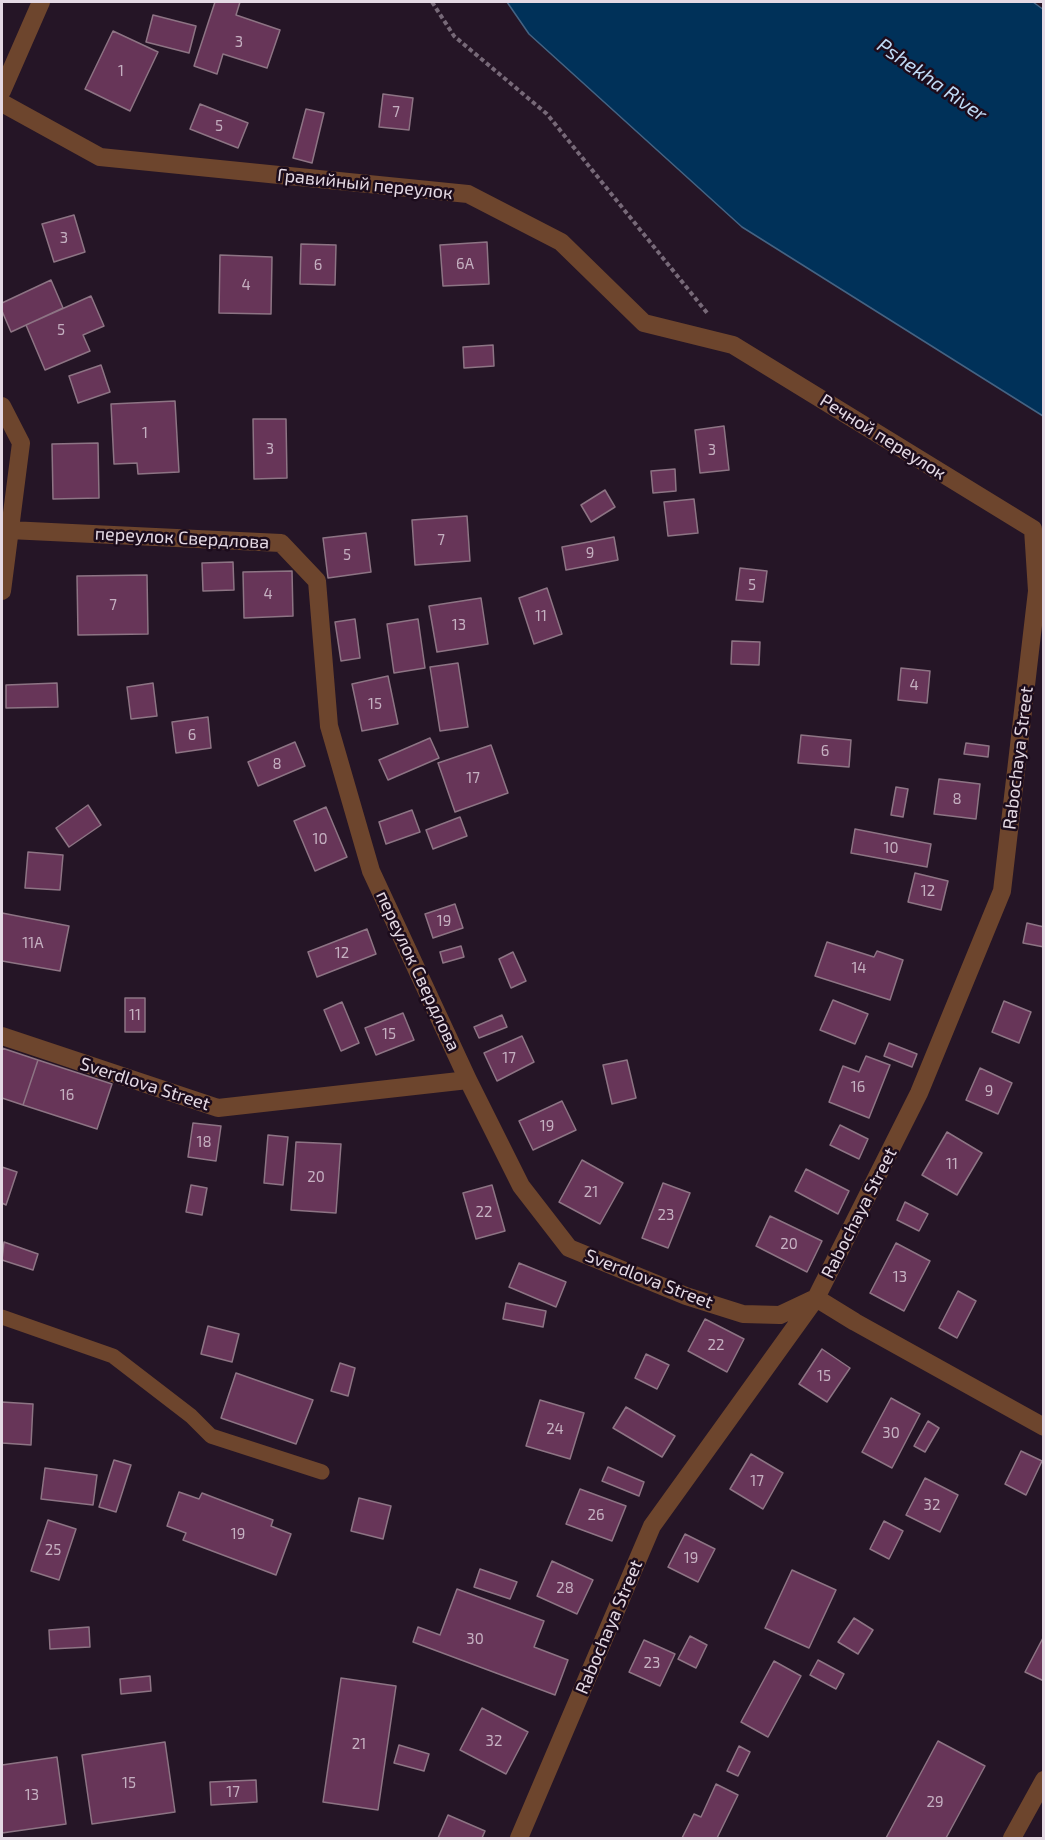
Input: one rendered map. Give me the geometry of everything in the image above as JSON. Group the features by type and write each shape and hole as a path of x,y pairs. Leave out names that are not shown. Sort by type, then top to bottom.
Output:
{"street":[{"path":"2,91 41,2"},
{"name":"Гравийный переулок","path":"2,103 100,157 468,194 561,242 644,323 733,345"},
{"name":"Речной переулок","path":"733,345 1038,529"},
{"path":"2,406 21,443 2,591"},
{"name":"Rabochaya Street","path":"519,1839 652,1526 816,1298 919,1093 1002,891 1037,591 1038,529"},
{"name":"переулок Свердлова","path":"9,530 282,543 317,581 329,726 371,871 468,1080"},
{"name":"Sverdlova Street","path":"2,1036 218,1108 468,1080 521,1186 569,1248 686,1296 743,1314 780,1316 816,1298"},
{"path":"816,1298 1044,1427"},
{"path":"1012,1839 1044,1780"}],"lane":[{"path":"2,1317 113,1356 191,1416 211,1436 322,1472"}],"path":[{"path":"432,2 454,36 547,114 733,345"}],"water":[{"name":"Pshekha River","path":"507,2 1033,2 1044,10 1043,416 742,227 529,34"}],"building":[{"path":"215,2 240,2 236,15 280,30 267,68 223,54 217,74 194,66"},
{"path":"153,15 196,26 189,53 146,42"},
{"path":"113,31 158,52 130,111 85,89"},
{"path":"383,94 413,98 409,130 379,127"},
{"path":"200,104 248,123 238,148 190,129"},
{"path":"306,109 324,113 312,163 293,158"},
{"path":"74,215 85,252 54,262 42,224"},
{"path":"487,242 489,284 443,286 440,245"},
{"path":"301,244 336,245 335,285 300,284"},
{"path":"220,255 272,257 271,314 219,313"},
{"path":"51,280 63,308 11,332 2,311 2,303"},
{"path":"91,296 104,326 83,335 90,351 45,370 26,325"},
{"path":"493,345 494,366 464,368 463,347"},
{"path":"101,365 110,392 78,403 69,376"},
{"path":"175,401 179,472 138,474 137,463 114,464 111,404"},
{"path":"253,419 286,419 287,478 254,479"},
{"path":"724,426 729,470 700,473 695,430"},
{"path":"98,443 99,498 53,499 52,444"},
{"path":"675,469 676,491 653,493 651,471"},
{"path":"605,490 615,507 591,522 581,505"},
{"path":"694,499 698,533 668,536 664,502"},
{"path":"467,516 470,561 415,565 412,520"},
{"path":"366,533 371,572 328,578 323,538"},
{"path":"614,537 618,560 566,570 562,547"},
{"path":"233,562 234,590 203,591 202,563"},
{"path":"740,568 767,571 763,602 736,600"},
{"path":"292,571 293,616 244,618 243,572"},
{"path":"147,575 148,634 78,635 77,576"},
{"path":"547,588 562,634 534,644 519,598"},
{"path":"481,598 488,644 437,652 429,606"},
{"path":"355,619 360,658 341,661 335,622"},
{"path":"418,619 425,668 394,673 387,624"},
{"path":"732,641 760,642 759,665 731,664"},
{"path":"458,663 468,727 440,731 430,667"},
{"path":"901,668 930,671 927,703 898,700"},
{"path":"388,676 398,724 362,731 352,684"},
{"path":"57,683 58,707 6,708 6,685"},
{"path":"153,683 157,716 131,719 127,687"},
{"path":"208,717 211,748 176,753 172,722"},
{"path":"801,735 851,740 849,767 798,763"},
{"path":"430,738 439,758 388,780 379,760"},
{"path":"295,742 305,766 258,786 248,762"},
{"path":"966,743 989,746 988,757 964,754"},
{"path":"491,745 508,793 455,812 438,763"},
{"path":"939,779 980,784 976,819 934,814"},
{"path":"896,787 908,789 903,817 891,815"},
{"path":"88,805 101,825 69,847 56,828"},
{"path":"326,807 347,857 315,871 294,821"},
{"path":"412,810 420,832 386,844 379,822"},
{"path":"460,817 467,836 433,849 426,830"},
{"path":"855,829 931,844 927,867 851,853"},
{"path":"28,852 63,855 60,890 25,888"},
{"path":"915,873 948,881 941,910 908,902"},
{"path":"455,904 463,928 433,938 425,914"},
{"path":"2,913 69,926 60,971 2,961"},
{"path":"1027,923 1044,927 1044,947 1023,943"},
{"path":"367,929 376,954 317,977 308,952"},
{"path":"827,942 874,957 877,951 903,960 890,1000 815,976"},
{"path":"461,946 464,957 443,963 440,952"},
{"path":"513,952 526,981 511,988 499,959"},
{"path":"125,998 145,998 145,1032 125,1032"},
{"path":"833,1000 868,1014 855,1044 820,1030"},
{"path":"1004,1001 1031,1012 1019,1043 992,1032"},
{"path":"342,1002 359,1043 341,1051 324,1010"},
{"path":"403,1013 414,1040 376,1055 365,1028"},
{"path":"502,1015 507,1027 479,1038 474,1027"},
{"path":"522,1036 534,1062 497,1081 484,1053"},
{"path":"889,1043 917,1054 912,1067 884,1056"},
{"path":"2,1048 38,1060 23,1105 2,1098"},
{"path":"866,1056 890,1065 869,1118 829,1102 843,1066 859,1072"},
{"path":"38,1060 112,1084 97,1129 23,1105"},
{"path":"627,1060 636,1098 612,1104 603,1065"},
{"path":"980,1068 1012,1083 998,1114 966,1100"},
{"path":"562,1101 576,1130 533,1150 519,1121"},
{"path":"193,1123 221,1126 216,1161 188,1157"},
{"path":"840,1125 868,1139 859,1159 830,1145"},
{"path":"947,1132 982,1153 957,1195 922,1175"},
{"path":"268,1135 288,1137 283,1185 264,1183"},
{"path":"296,1142 341,1144 336,1213 291,1210"},
{"path":"582,1160 623,1183 600,1224 559,1202"},
{"path":"2,1167 17,1172 6,1205 2,1203"},
{"path":"806,1169 849,1191 838,1214 795,1191"},
{"path":"663,1183 690,1193 668,1248 642,1238"},
{"path":"191,1185 207,1188 202,1215 186,1212"},
{"path":"492,1185 505,1231 476,1239 463,1193"},
{"path":"905,1202 928,1214 919,1231 897,1220"},
{"path":"770,1216 822,1241 807,1272 756,1246"},
{"path":"4,1242 38,1254 33,1270 2,1260"},
{"path":"896,1243 930,1261 904,1311 870,1293"},
{"path":"519,1263 566,1282 556,1307 509,1287"},
{"path":"958,1291 976,1301 957,1338 939,1328"},
{"path":"506,1303 546,1311 543,1327 503,1319"},
{"path":"705,1319 744,1339 727,1372 688,1351"},
{"path":"208,1326 239,1334 232,1362 201,1354"},
{"path":"822,1349 850,1368 827,1402 799,1384"},
{"path":"646,1354 669,1365 657,1389 635,1378"},
{"path":"340,1363 355,1368 348,1396 331,1391"},
{"path":"236,1373 313,1400 296,1444 221,1418"},
{"path":"891,1398 920,1414 892,1468 862,1452"},
{"path":"540,1400 584,1413 570,1459 526,1446"},
{"path":"2,1402 33,1404 31,1445 2,1443"},
{"path":"626,1407 675,1436 662,1457 613,1428"},
{"path":"928,1421 939,1428 925,1452 914,1446"},
{"path":"1021,1451 1042,1461 1026,1495 1005,1484"},
{"path":"751,1454 783,1473 763,1509 730,1489"},
{"path":"114,1460 131,1465 116,1512 99,1507"},
{"path":"608,1467 644,1482 639,1496 602,1481"},
{"path":"45,1468 97,1475 93,1505 41,1499"},
{"path":"925,1478 958,1495 940,1532 906,1515"},
{"path":"580,1489 626,1506 612,1541 566,1524"},
{"path":"179,1492 199,1499 202,1493 273,1520 271,1526 291,1534 276,1575 183,1540 186,1533 167,1526"},
{"path":"359,1498 391,1506 383,1539 351,1531"},
{"path":"48,1520 76,1529 59,1580 31,1571"},
{"path":"884,1521 903,1531 889,1559 870,1549"},
{"path":"685,1534 715,1549 698,1582 668,1567"},
{"path":"552,1561 593,1580 577,1614 537,1596"},
{"path":"480,1569 517,1582 510,1599 474,1587"},
{"path":"792,1570 836,1590 809,1648 765,1628"},
{"path":"457,1589 544,1621 534,1647 568,1660 555,1695 413,1642 418,1627 440,1635"},
{"path":"854,1618 873,1630 858,1654 838,1642"},
{"path":"89,1627 90,1647 50,1649 49,1630"},
{"path":"690,1636 707,1645 696,1668 678,1659"},
{"path":"1044,1636 1044,1681 1025,1672"},
{"path":"644,1640 675,1654 660,1686 629,1672"},
{"path":"818,1660 844,1674 836,1689 810,1675"},
{"path":"774,1661 801,1676 768,1737 741,1722"},
{"path":"150,1676 151,1691 121,1694 120,1679"},
{"path":"341,1678 396,1686 378,1810 323,1802"},
{"path":"482,1708 528,1732 506,1774 460,1750"},
{"path":"938,1741 985,1766 946,1838 886,1838"},
{"path":"165,1742 175,1812 92,1824 82,1755"},
{"path":"399,1745 429,1754 424,1771 394,1763"},
{"path":"739,1746 750,1752 738,1776 727,1771"},
{"path":"57,1757 66,1824 2,1833 2,1765"},
{"path":"256,1780 257,1802 211,1805 210,1782"},
{"path":"716,1784 738,1795 717,1838 682,1838 694,1814 701,1817"},
{"path":"448,1815 485,1831 482,1838 438,1838"}]}
